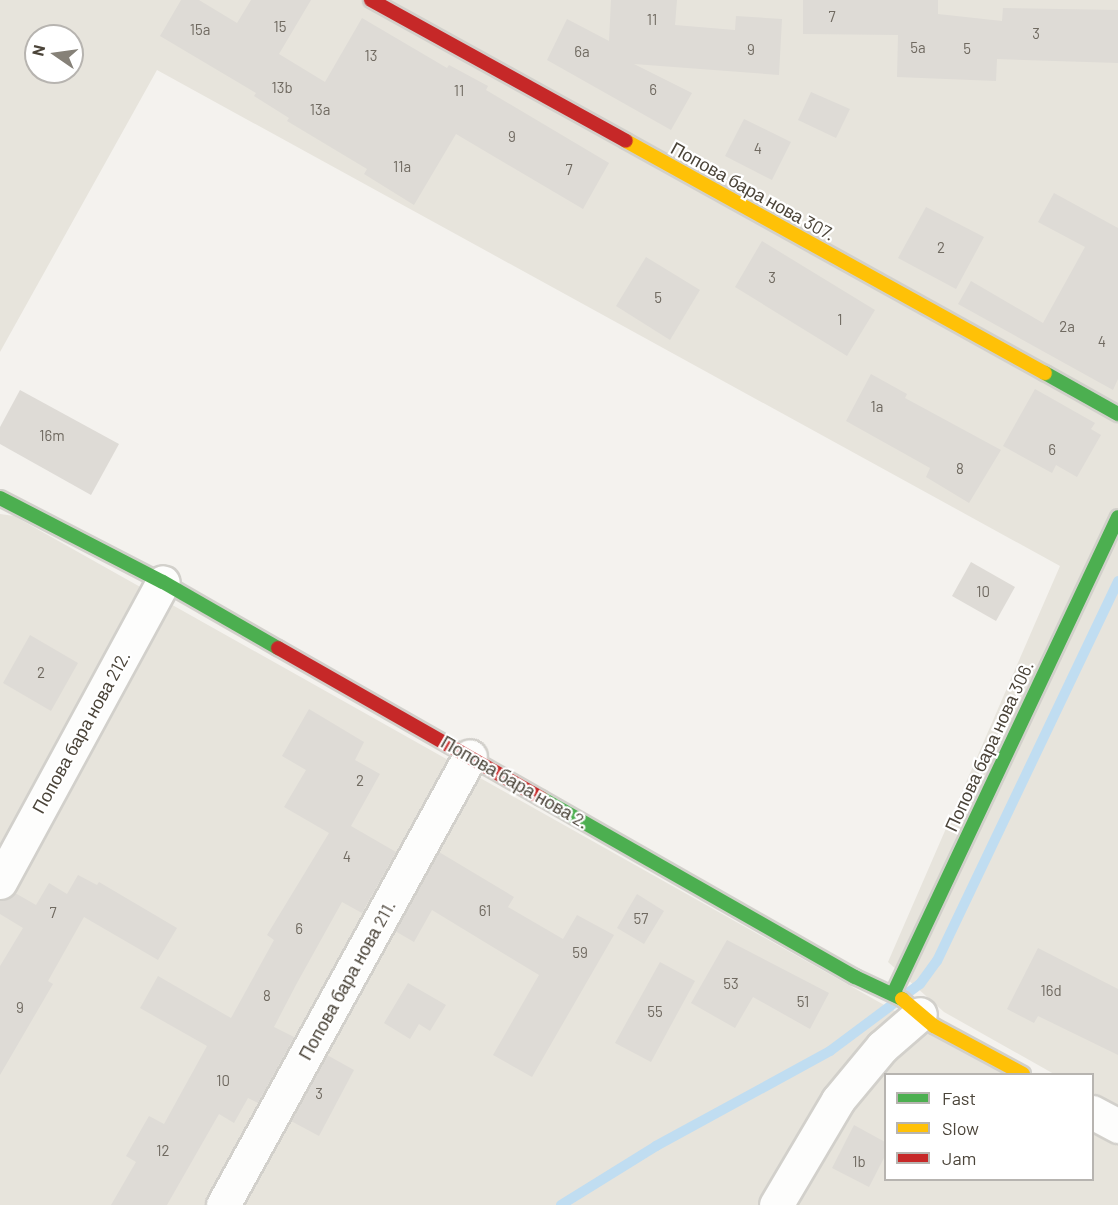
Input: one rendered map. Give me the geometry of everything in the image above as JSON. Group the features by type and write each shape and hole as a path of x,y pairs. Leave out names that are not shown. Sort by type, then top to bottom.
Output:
{"street":[{"name":"Попова бара нова 307.","path":"371,0 1118,414"},
{"name":"Попова бара нова 2.","path":"0,498 163,582 855,977 907,1003 934,1026 1021,1073"},
{"name":"Попова бара нова 306.","path":"907,1003 1118,517"},
{"name":"Попова бара нова 212.","path":"0,882 163,582"},
{"name":"Попова бара нова 211.","path":"223,1205 470,756"},
{"path":"776,1205 838,1100 882,1047 907,1003"},
{"path":"1094,1113 1118,1126"}],"shaded area":[{"path":"0,0 1118,0 1118,1111 1094,1098 1094,1073 1052,1073 944,1012 888,962 1060,566 157,70 0,352"},
{"path":"0,514 14,516 1005,1073 884,1073 884,1181 1094,1181 1094,1125 1118,1139 1118,1205 0,1205"}],"building":[{"path":"181,0 199,0 237,23 251,0 311,0 279,54 325,82 362,18 447,68 449,65 488,86 486,90 609,163 583,209 456,134 414,205 364,174 367,169 287,121 289,118 254,96 256,93 160,36"},
{"path":"611,0 677,0 675,25 735,30 736,16 782,19 779,75 634,64 692,93 671,130 547,60 567,19 609,41"},
{"path":"803,0 938,0 938,14 1002,21 1003,8 1118,10 1118,63 997,59 996,81 897,77 898,35 803,34"},
{"path":"811,92 850,109 836,138 798,120"},
{"path":"744,119 791,142 772,180 725,156"},
{"path":"1054,193 1118,228 1118,379 1113,390 958,304 971,281 1043,323 1085,247 1038,222"},
{"path":"926,207 984,237 956,289 898,258"},
{"path":"762,241 875,310 847,356 735,287"},
{"path":"646,257 700,290 670,340 616,306"},
{"path":"871,374 907,394 905,398 1001,450 969,503 926,477 930,468 846,421"},
{"path":"1035,389 1095,423 1091,429 1101,435 1077,477 1056,465 1052,473 1003,446"},
{"path":"20,390 119,444 91,495 0,444 0,427"},
{"path":"971,562 1015,587 996,621 952,596"},
{"path":"30,635 78,663 51,711 3,683"},
{"path":"309,709 364,742 355,760 380,774 351,826 396,852 362,913 342,902 297,983 274,1027 294,1037 258,1103 248,1098 234,1123 219,1114 167,1205 111,1205 136,1162 126,1156 149,1116 164,1124 207,1046 140,1008 158,976 231,1018 274,940 267,935 329,833 284,807 306,770 282,756"},
{"path":"439,852 514,897 508,907 563,939 577,915 614,935 532,1077 493,1055 539,975 432,910 414,942 395,931"},
{"path":"78,875 97,885 99,882 177,928 158,960 84,917 48,981 53,984 0,1075 0,966 23,928 0,914 0,901 15,893 36,905 49,883 67,894"},
{"path":"637,894 664,911 644,944 617,928"},
{"path":"727,940 829,993 810,1029 753,997 735,1028 691,1003"},
{"path":"1038,948 1118,989 1118,1055 1038,1016 1034,1023 1007,1009"},
{"path":"660,962 695,981 651,1062 615,1043"},
{"path":"408,983 446,1005 430,1031 419,1024 410,1039 384,1023"},
{"path":"327,1055 354,1070 319,1136 291,1121"},
{"path":"854,1125 884,1141 884,1158 869,1187 832,1168"}],"waterway":[{"path":"561,1205 656,1146 830,1051 920,984 937,961 1118,581"}],"traffic: fast":[{"path":"1045,373 1118,414"},
{"path":"0,498 163,582 278,648"},
{"path":"894,992 1118,517"},
{"path":"541,798 855,977 902,999"}],"traffic: slow":[{"path":"626,141 1045,373"},
{"path":"902,999 934,1026 1021,1073"}],"traffic: jam":[{"path":"371,0 626,141"},
{"path":"278,648 541,798"}]}
